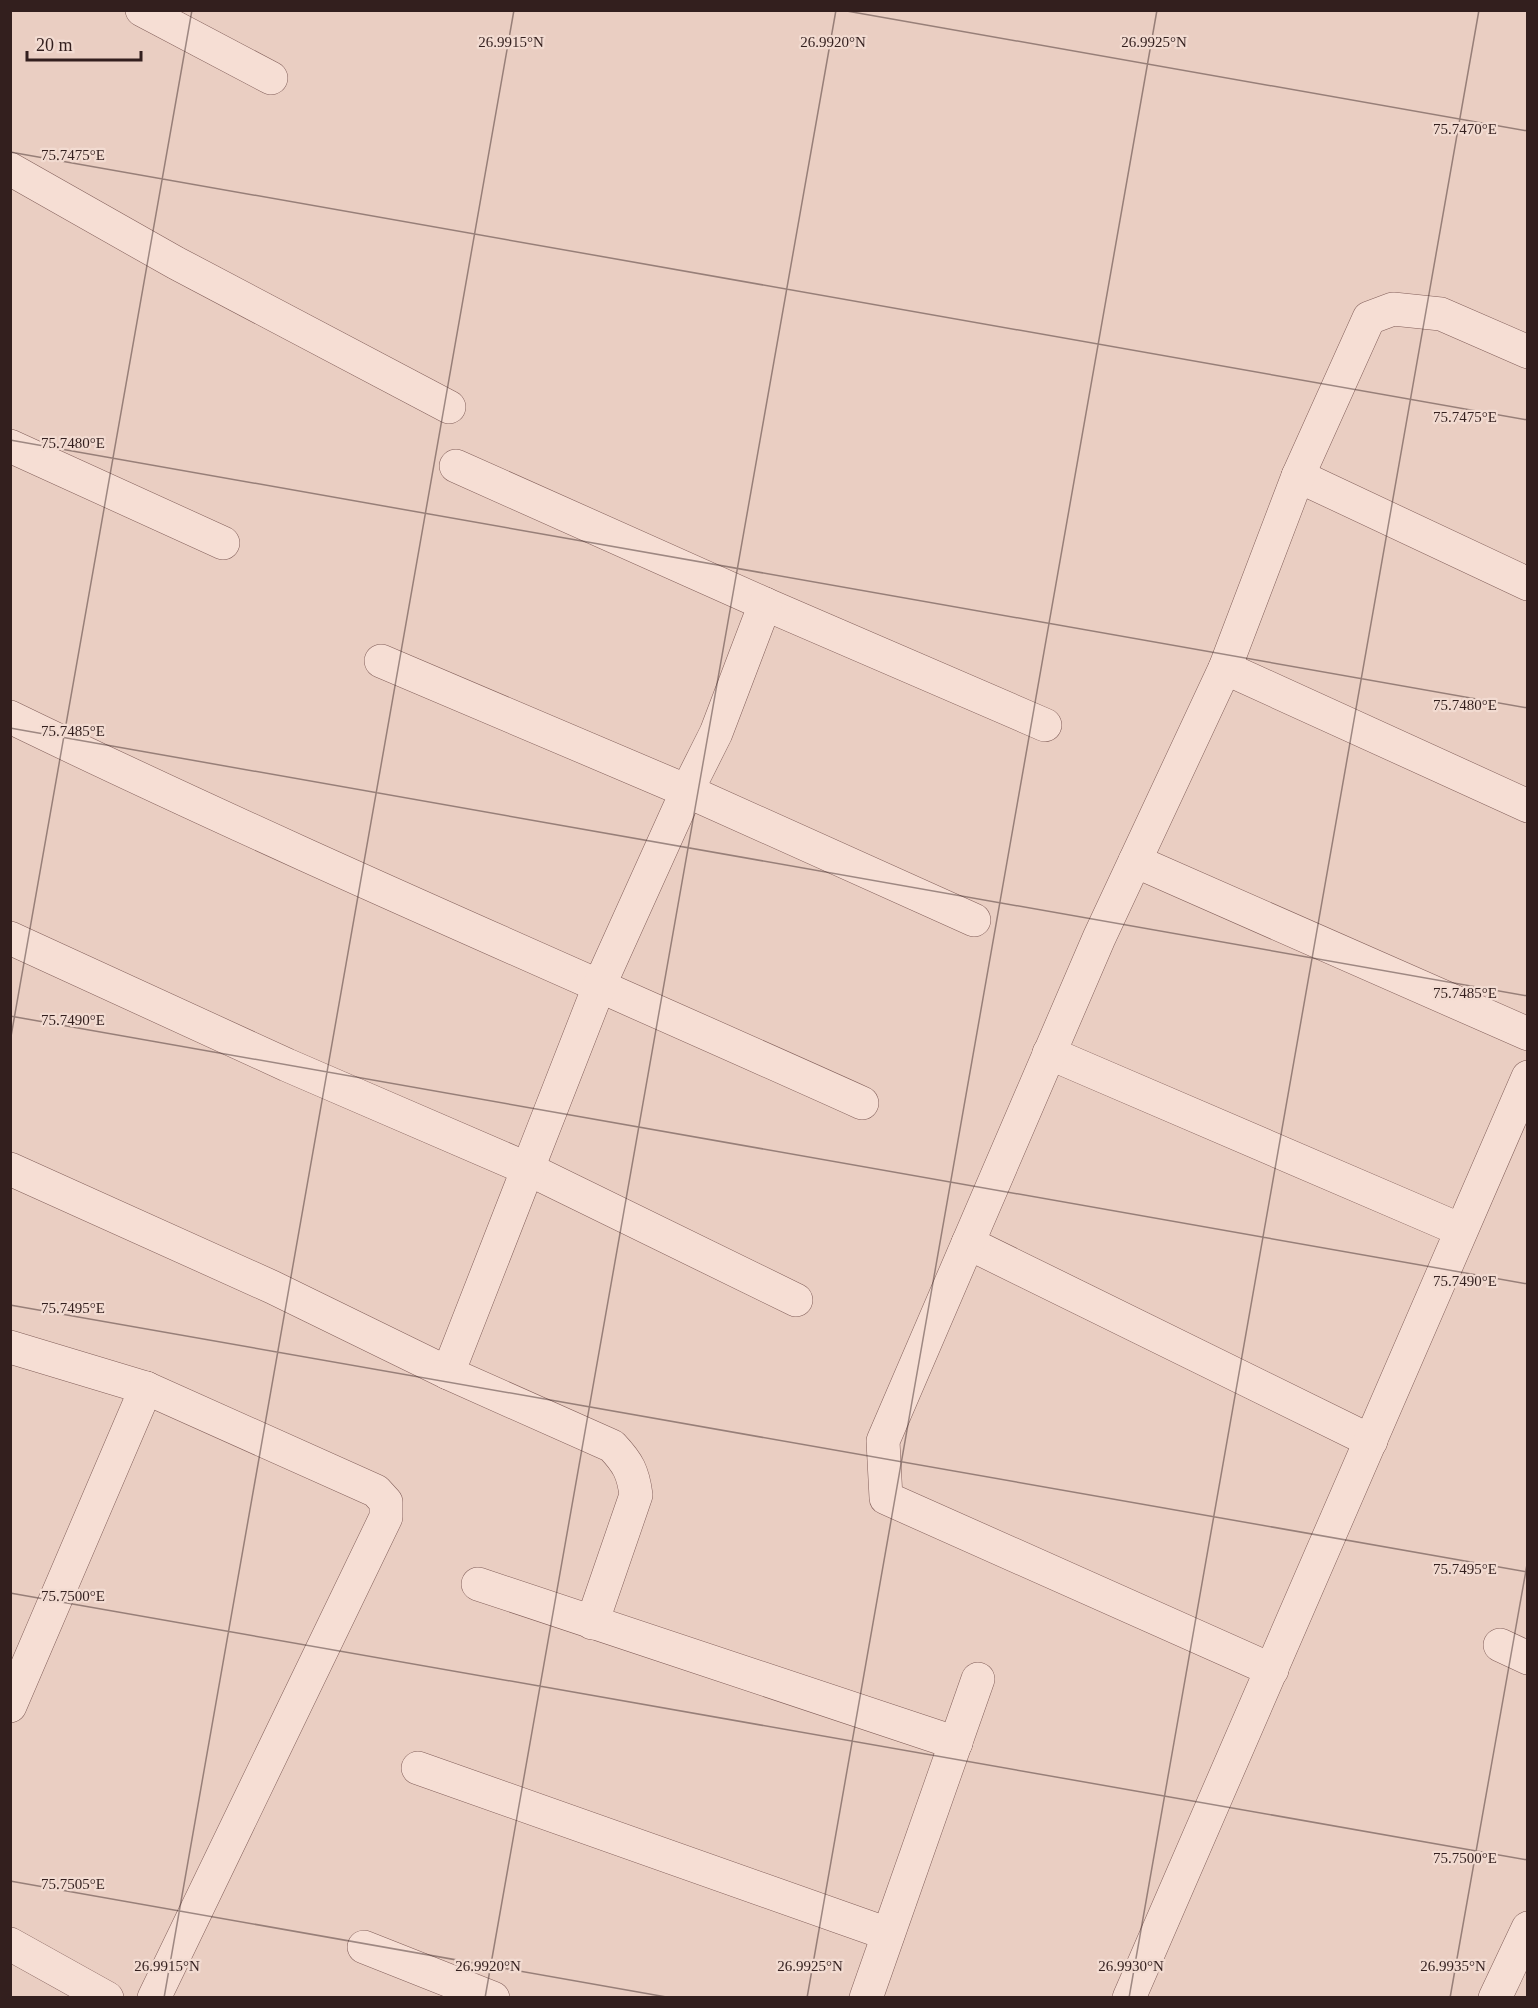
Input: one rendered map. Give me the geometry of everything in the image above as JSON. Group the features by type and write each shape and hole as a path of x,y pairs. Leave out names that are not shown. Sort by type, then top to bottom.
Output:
{"street":[{"path":"142,10 271,78"},
{"path":"10,169 176,263 449,407"},
{"path":"1272,1670 886,1498 883,1441 1099,938 1225,668 1298,477 1369,318 1393,309 1441,314 1527,352"},
{"path":"10,446 223,543"},
{"path":"456,466 765,604 1046,725"},
{"path":"1298,477 1527,584"},
{"path":"448,1373 600,984 687,791 716,733 765,604"},
{"path":"381,661 687,791 974,920"},
{"path":"1225,668 1527,806"},
{"path":"10,717 329,866 600,984 862,1103"},
{"path":"1135,861 1527,1034"},
{"path":"10,938 287,1065 528,1169 796,1300"},
{"path":"1049,1053 1461,1230"},
{"path":"1129,1998 1527,1077"},
{"path":"10,1169 272,1287 448,1373 612,1446 626,1460 633,1476 636,1495 592,1623"},
{"path":"968,1243 1371,1441"},
{"path":"10,1347 146,1388 376,1491 386,1502 386,1517 154,1998"},
{"path":"14,1690 146,1388"},
{"path":"478,1584 956,1743"},
{"path":"866,1998 978,1679"},
{"path":"418,1768 888,1934"},
{"path":"1495,1998 1527,1928"},
{"path":"10,1944 107,1998"},
{"path":"364,1947 494,1998"}]}
